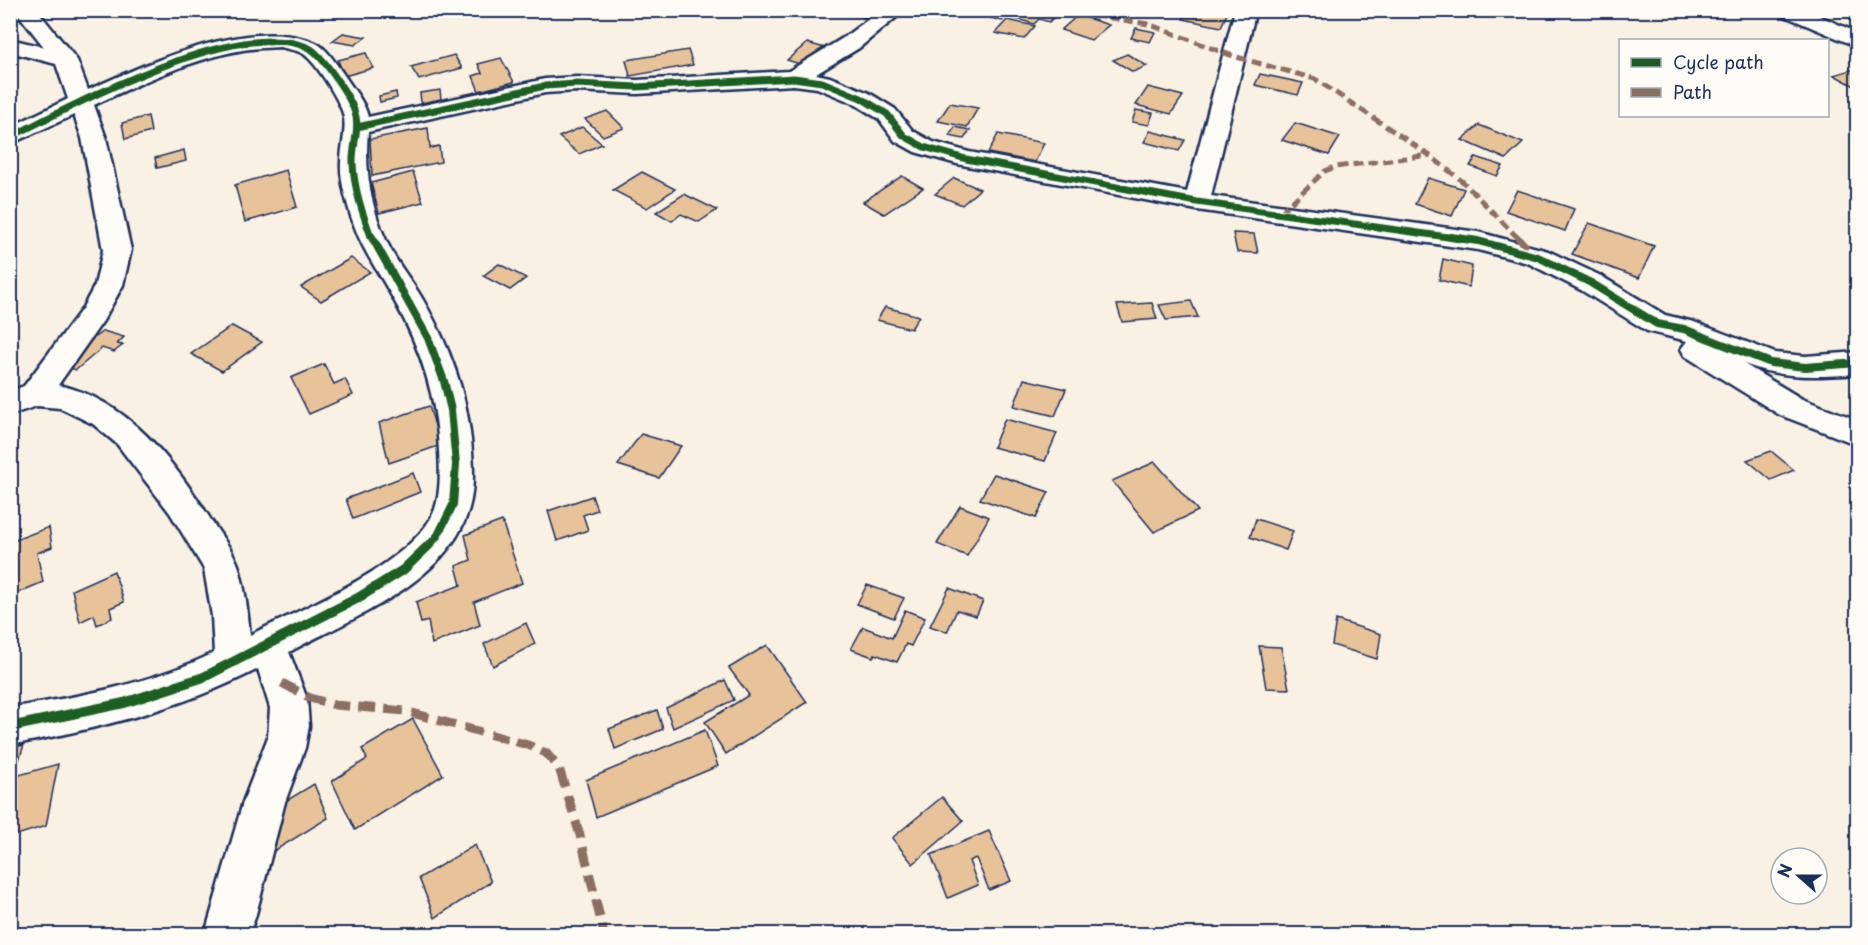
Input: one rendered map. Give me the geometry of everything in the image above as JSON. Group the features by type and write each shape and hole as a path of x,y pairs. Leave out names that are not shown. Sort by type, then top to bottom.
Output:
{"street":[{"path":"23,399 93,314 109,285 117,250 94,138 66,60 25,10"},
{"path":"794,78 851,43 895,10"},
{"path":"1197,202 1246,10"},
{"path":"1787,10 1857,41"},
{"path":"10,137 132,79 201,54 233,45 270,41 286,42 313,49 355,111 357,127 353,163 358,195 372,241 408,298 439,365 451,410 456,471 452,513 437,538 405,568 356,598 251,654 192,681 129,702 10,727"},
{"path":"10,45 66,60"},
{"path":"357,127 545,86 577,84 637,87 794,78 822,82 861,99 887,114 904,136 924,147 1035,173 1197,202 1478,241 1538,257 1591,283 1791,407 1857,432"},
{"path":"1657,324 1684,329 1771,363 1785,366 1840,366 1857,363"},
{"path":"23,399 80,403 104,416 128,435 182,503 221,566 230,616 251,654 291,714 286,740 252,843 244,885 227,934"}],"building":[{"path":"842,10 876,10 865,18"},
{"path":"984,10 1041,10 1056,15 1049,22 1039,19 1034,24 1007,16 1002,21 980,15"},
{"path":"1188,10 1228,11 1221,27 1183,19"},
{"path":"1078,15 1109,25 1091,40 1061,30"},
{"path":"1007,20 1035,26 1024,39 995,33"},
{"path":"1136,28 1155,32 1150,42 1131,38"},
{"path":"343,33 366,37 355,45 332,41"},
{"path":"807,43 829,49 809,67 787,60"},
{"path":"688,50 693,65 630,76 626,60"},
{"path":"366,53 373,68 344,76 338,60"},
{"path":"1127,54 1147,66 1133,72 1113,60"},
{"path":"454,55 462,68 419,80 411,67"},
{"path":"501,58 514,82 479,91 473,76 482,73 478,64"},
{"path":"1858,70 1858,88 1834,75"},
{"path":"1260,74 1303,83 1298,95 1255,85"},
{"path":"1148,87 1183,96 1171,114 1136,105"},
{"path":"440,90 441,99 421,103 420,93"},
{"path":"396,92 397,98 380,102 379,96"},
{"path":"950,103 978,108 967,127 938,121"},
{"path":"1136,110 1153,113 1149,125 1132,122"},
{"path":"607,111 624,128 603,136 585,119"},
{"path":"148,116 151,132 125,139 122,123"},
{"path":"1295,123 1340,137 1329,155 1282,140"},
{"path":"1479,125 1523,143 1506,159 1462,140"},
{"path":"582,127 602,144 579,154 559,137"},
{"path":"955,127 970,130 964,139 949,136"},
{"path":"428,128 430,148 439,146 441,162 372,176 370,139"},
{"path":"1150,131 1185,140 1179,151 1144,142"},
{"path":"998,134 1044,143 1035,162 988,153"},
{"path":"184,150 186,161 157,168 155,158"},
{"path":"1476,157 1503,166 1497,176 1470,166"},
{"path":"286,170 297,207 245,222 235,185"},
{"path":"413,172 423,202 379,213 371,183"},
{"path":"642,172 675,189 647,208 613,190"},
{"path":"902,176 923,188 884,214 863,202"},
{"path":"954,178 980,189 962,205 935,194"},
{"path":"1428,178 1464,189 1452,216 1415,204"},
{"path":"1517,190 1574,209 1565,231 1506,211"},
{"path":"684,194 717,210 699,222 681,214 672,221 656,212"},
{"path":"1589,223 1654,246 1639,278 1572,254"},
{"path":"1233,233 1254,234 1258,253 1237,252"},
{"path":"351,258 370,272 321,301 301,287"},
{"path":"1443,259 1472,266 1469,287 1439,280"},
{"path":"499,264 526,278 510,290 483,276"},
{"path":"1191,301 1198,317 1166,320 1159,305"},
{"path":"1152,303 1157,319 1122,322 1117,305"},
{"path":"885,307 919,316 911,329 877,320"},
{"path":"232,326 262,342 222,371 191,354"},
{"path":"103,331 124,337 117,344 123,345 114,352 102,348 76,370 60,365"},
{"path":"324,364 334,384 345,379 353,395 309,414 291,378"},
{"path":"1024,379 1066,389 1055,416 1014,406"},
{"path":"429,406 441,445 389,463 379,423"},
{"path":"1005,419 1057,433 1045,461 993,447"},
{"path":"641,434 681,446 659,478 618,465"},
{"path":"1771,451 1794,470 1771,480 1747,460"},
{"path":"1155,462 1198,511 1154,532 1112,481"},
{"path":"413,473 420,492 353,519 346,499"},
{"path":"994,474 1049,492 1036,518 980,499"},
{"path":"592,496 597,510 583,515 588,530 557,541 548,511"},
{"path":"960,506 989,517 967,556 937,544"},
{"path":"1256,519 1293,531 1286,550 1250,537"},
{"path":"502,521 522,583 474,602 480,625 432,644 428,621 421,623 416,602 461,585 456,566 471,560 465,535"},
{"path":"49,527 52,547 37,553 43,582 10,596 10,542"},
{"path":"114,571 124,602 110,608 112,618 97,625 94,615 80,622 72,590"},
{"path":"867,585 904,598 894,618 857,604"},
{"path":"949,588 983,601 976,616 957,610 947,632 930,626"},
{"path":"905,610 925,618 911,646 906,644 897,662 851,649 863,627 892,638"},
{"path":"1336,620 1381,634 1377,659 1332,645"},
{"path":"526,623 535,644 493,666 484,644"},
{"path":"767,645 807,702 726,754 705,722 749,695 729,668"},
{"path":"1259,646 1281,647 1289,689 1266,688"},
{"path":"725,680 734,700 673,728 666,708"},
{"path":"657,710 663,729 615,749 609,729"},
{"path":"413,719 443,775 355,830 332,781 367,759 362,749"},
{"path":"705,730 718,766 596,817 586,780"},
{"path":"24,745 10,787 10,748"},
{"path":"58,764 46,826 10,837 10,815 19,775"},
{"path":"314,784 328,818 274,851 261,816"},
{"path":"942,797 963,821 913,864 892,838"},
{"path":"989,831 1011,881 989,890 976,858 969,861 978,885 948,898 931,855"},
{"path":"475,845 491,882 435,918 419,878"}],"marked path":[{"path":"1080,10 1098,16 1148,24 1233,56 1315,79 1429,155 1462,181 1533,253"},
{"path":"1280,213 1325,171 1335,167 1429,155"},
{"path":"282,683 310,698 335,705 405,711 528,745 546,753 559,768 580,835 604,934"}],"cycle path":[{"path":"10,137 158,68 202,53 243,43 280,41 313,51 334,77 355,112 357,125 353,165 360,201 374,244 415,312 439,366 451,410 456,479 450,515 438,535 403,570 358,598 230,665 191,682 102,708 10,727"},
{"path":"357,127 545,86 577,84 637,87 794,78 822,82 861,98 887,114 904,136 924,147 966,159 1197,202 1478,241 1538,257 1591,283 1657,324 1684,329 1771,363 1805,367 1858,363"}]}
